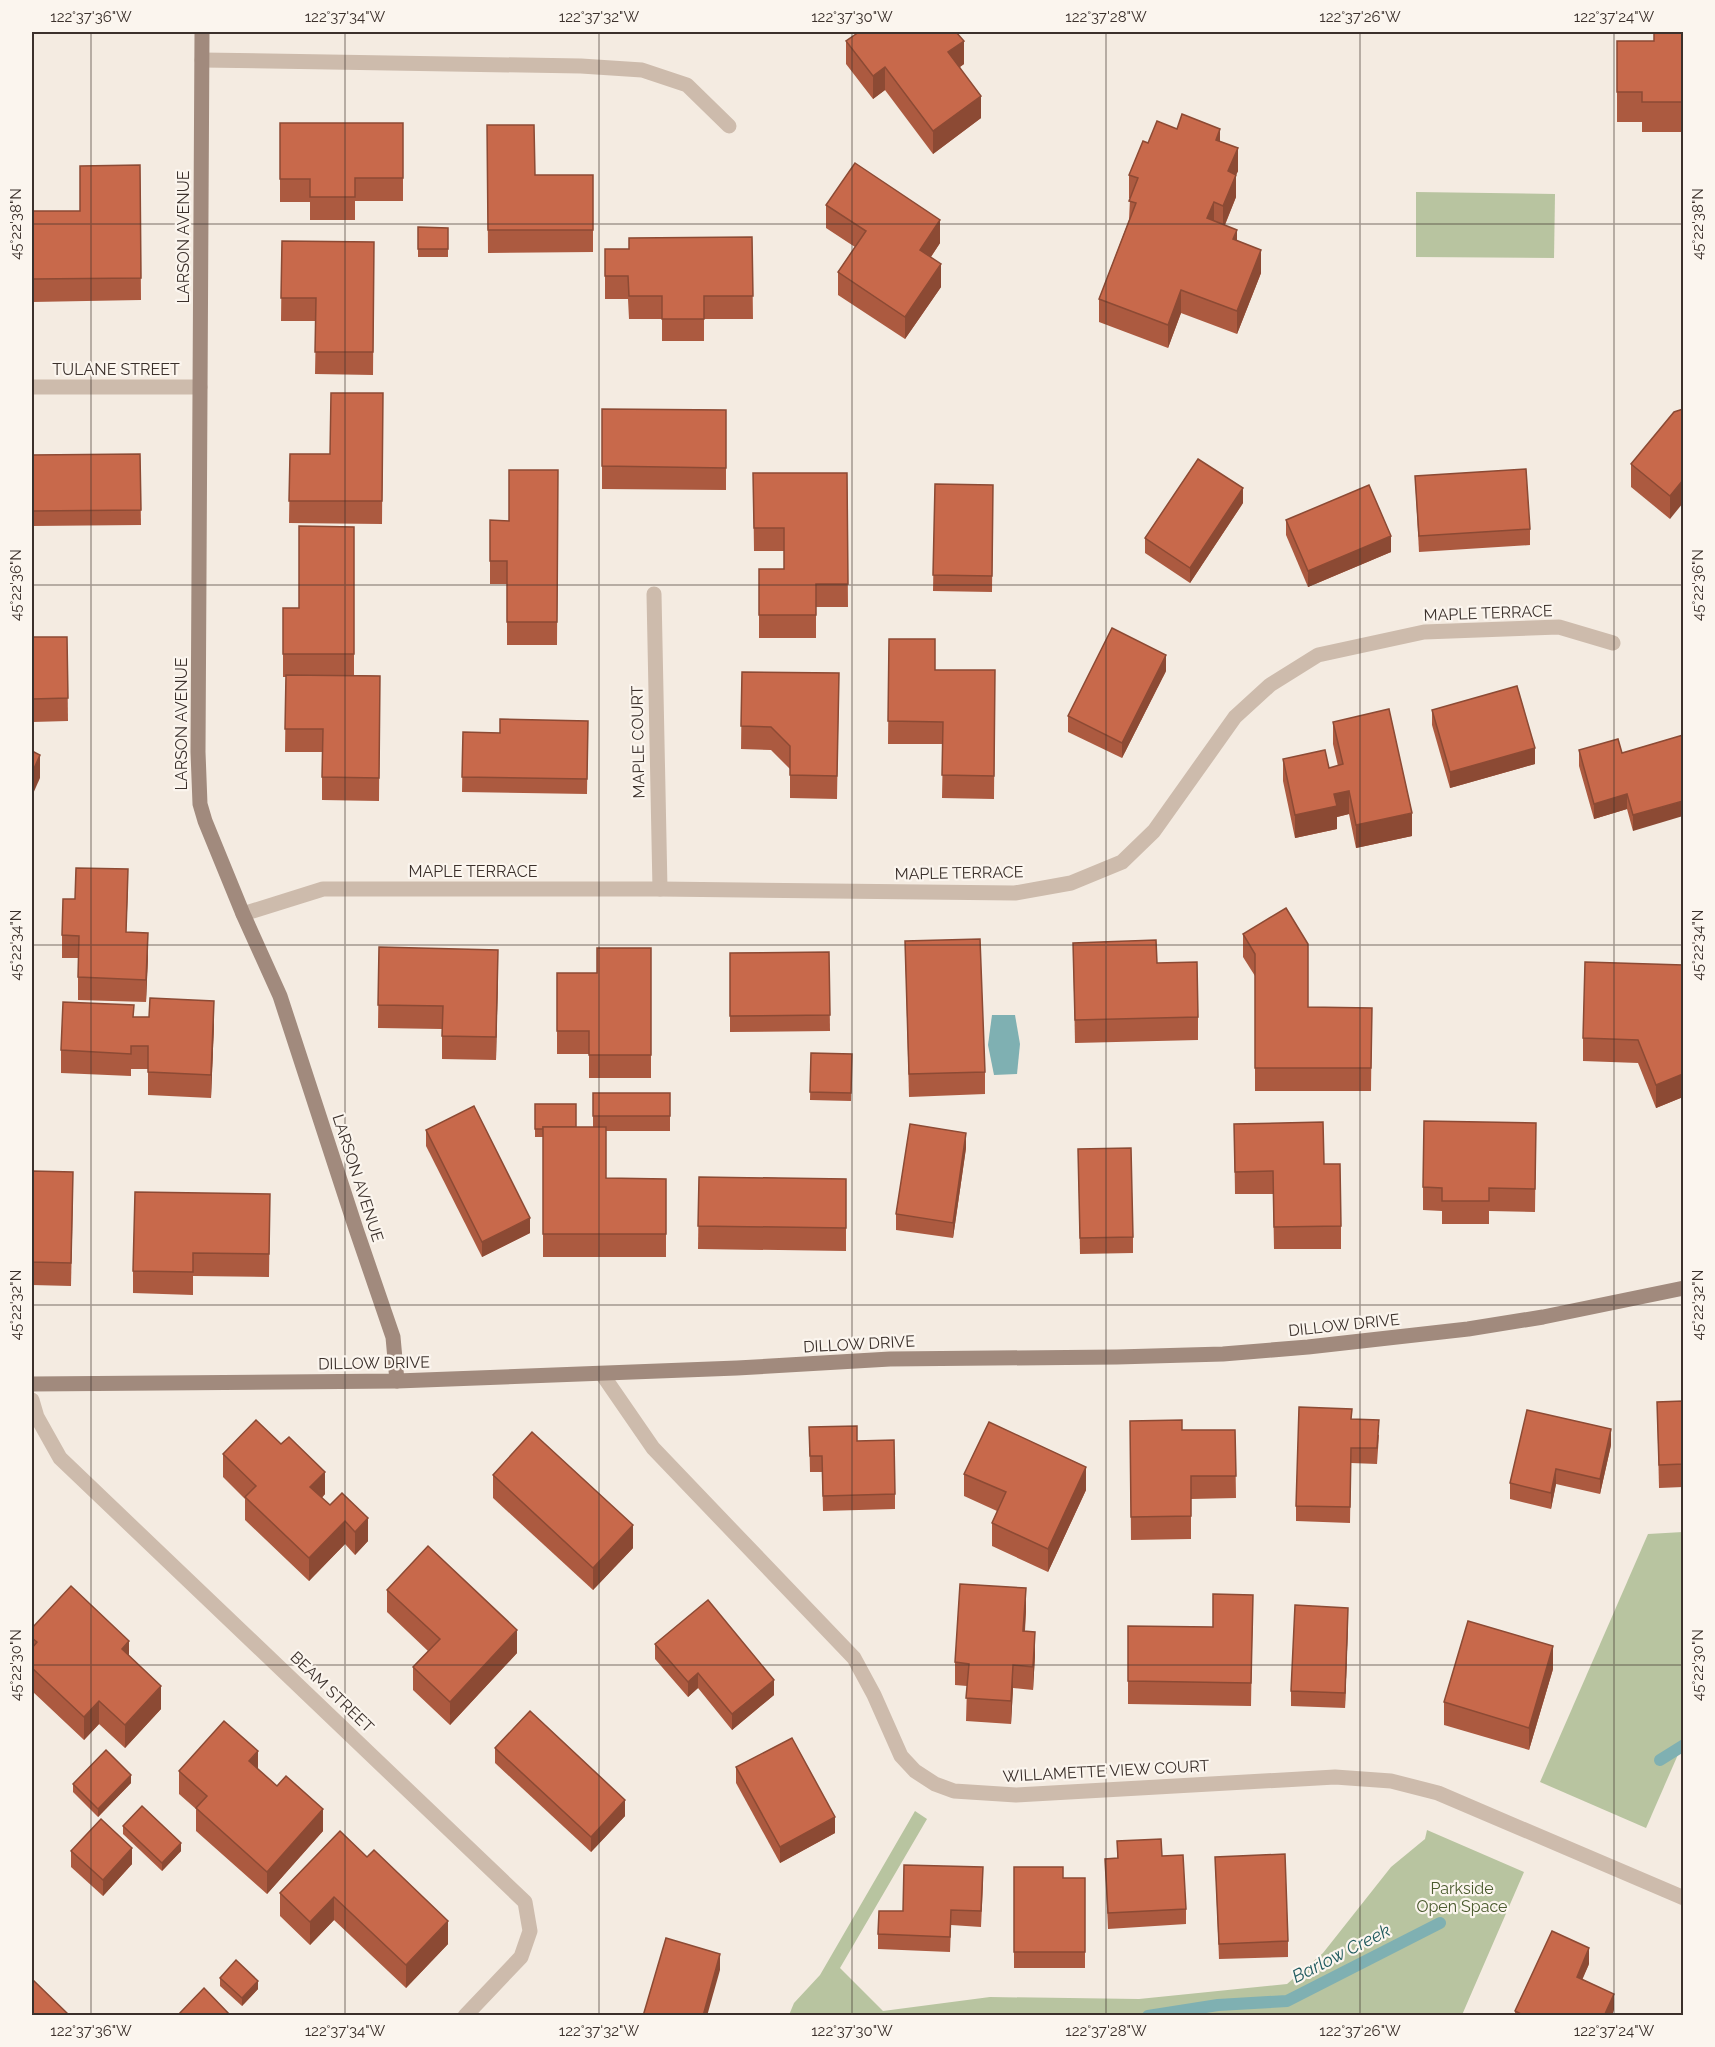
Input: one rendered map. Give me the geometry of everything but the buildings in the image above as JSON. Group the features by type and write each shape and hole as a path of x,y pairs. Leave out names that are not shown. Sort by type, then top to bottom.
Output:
{"street":[{"name":"LARSON AVENUE","path":"202,32 198,781 200,804 243,914 280,996 393,1337 398,1381"},
{"path":"202,60 570,66 642,70 687,85 729,126"},
{"name":"TULANE STREET","path":"32,387 200,387"},
{"name":"MAPLE COURT","path":"654,594 660,889"},
{"name":"MAPLE TERRACE","path":"243,914 323,889 660,889 1015,893 1071,883 1122,862 1154,831 1235,717 1270,685 1318,655 1424,632 1559,627 1613,643"},
{"name":"DILLOW DRIVE","path":"32,1384 398,1381 602,1374 890,1359 1222,1354 1468,1329 1543,1317 1683,1288"},
{"name":"WILLAMETTE VIEW COURT","path":"602,1374 653,1448 854,1658 874,1695 901,1756 915,1771 935,1784 954,1791 1016,1795 1335,1777 1391,1781 1438,1793 1683,1898"},
{"name":"BEAM STREET","path":"32,1400 37,1417 60,1458 525,1902 530,1931 521,1957 465,2016"}],"green space":[{"path":"1416,192 1555,194 1554,258 1416,257"},
{"path":"1683,1532 1683,1743 1646,1828 1540,1782 1648,1534"},
{"name":"Parkside Open Space","path":"915,1811 927,1819 840,1968 883,2011 990,1997 1139,1999 1287,1984 1323,1953 1391,1867 1425,1839 1427,1830 1524,1872 1462,2015 789,2015 794,2003 820,1975"}],"water":[{"path":"992,1015 1015,1015 1020,1044 1017,1074 994,1075 988,1045"}],"waterway":[{"name":"Barlow Creek","path":"1660,1760 1684,1745"},
{"name":"Barlow Creek","path":"1148,2016 1218,2005 1287,2001 1440,1923"}]}
